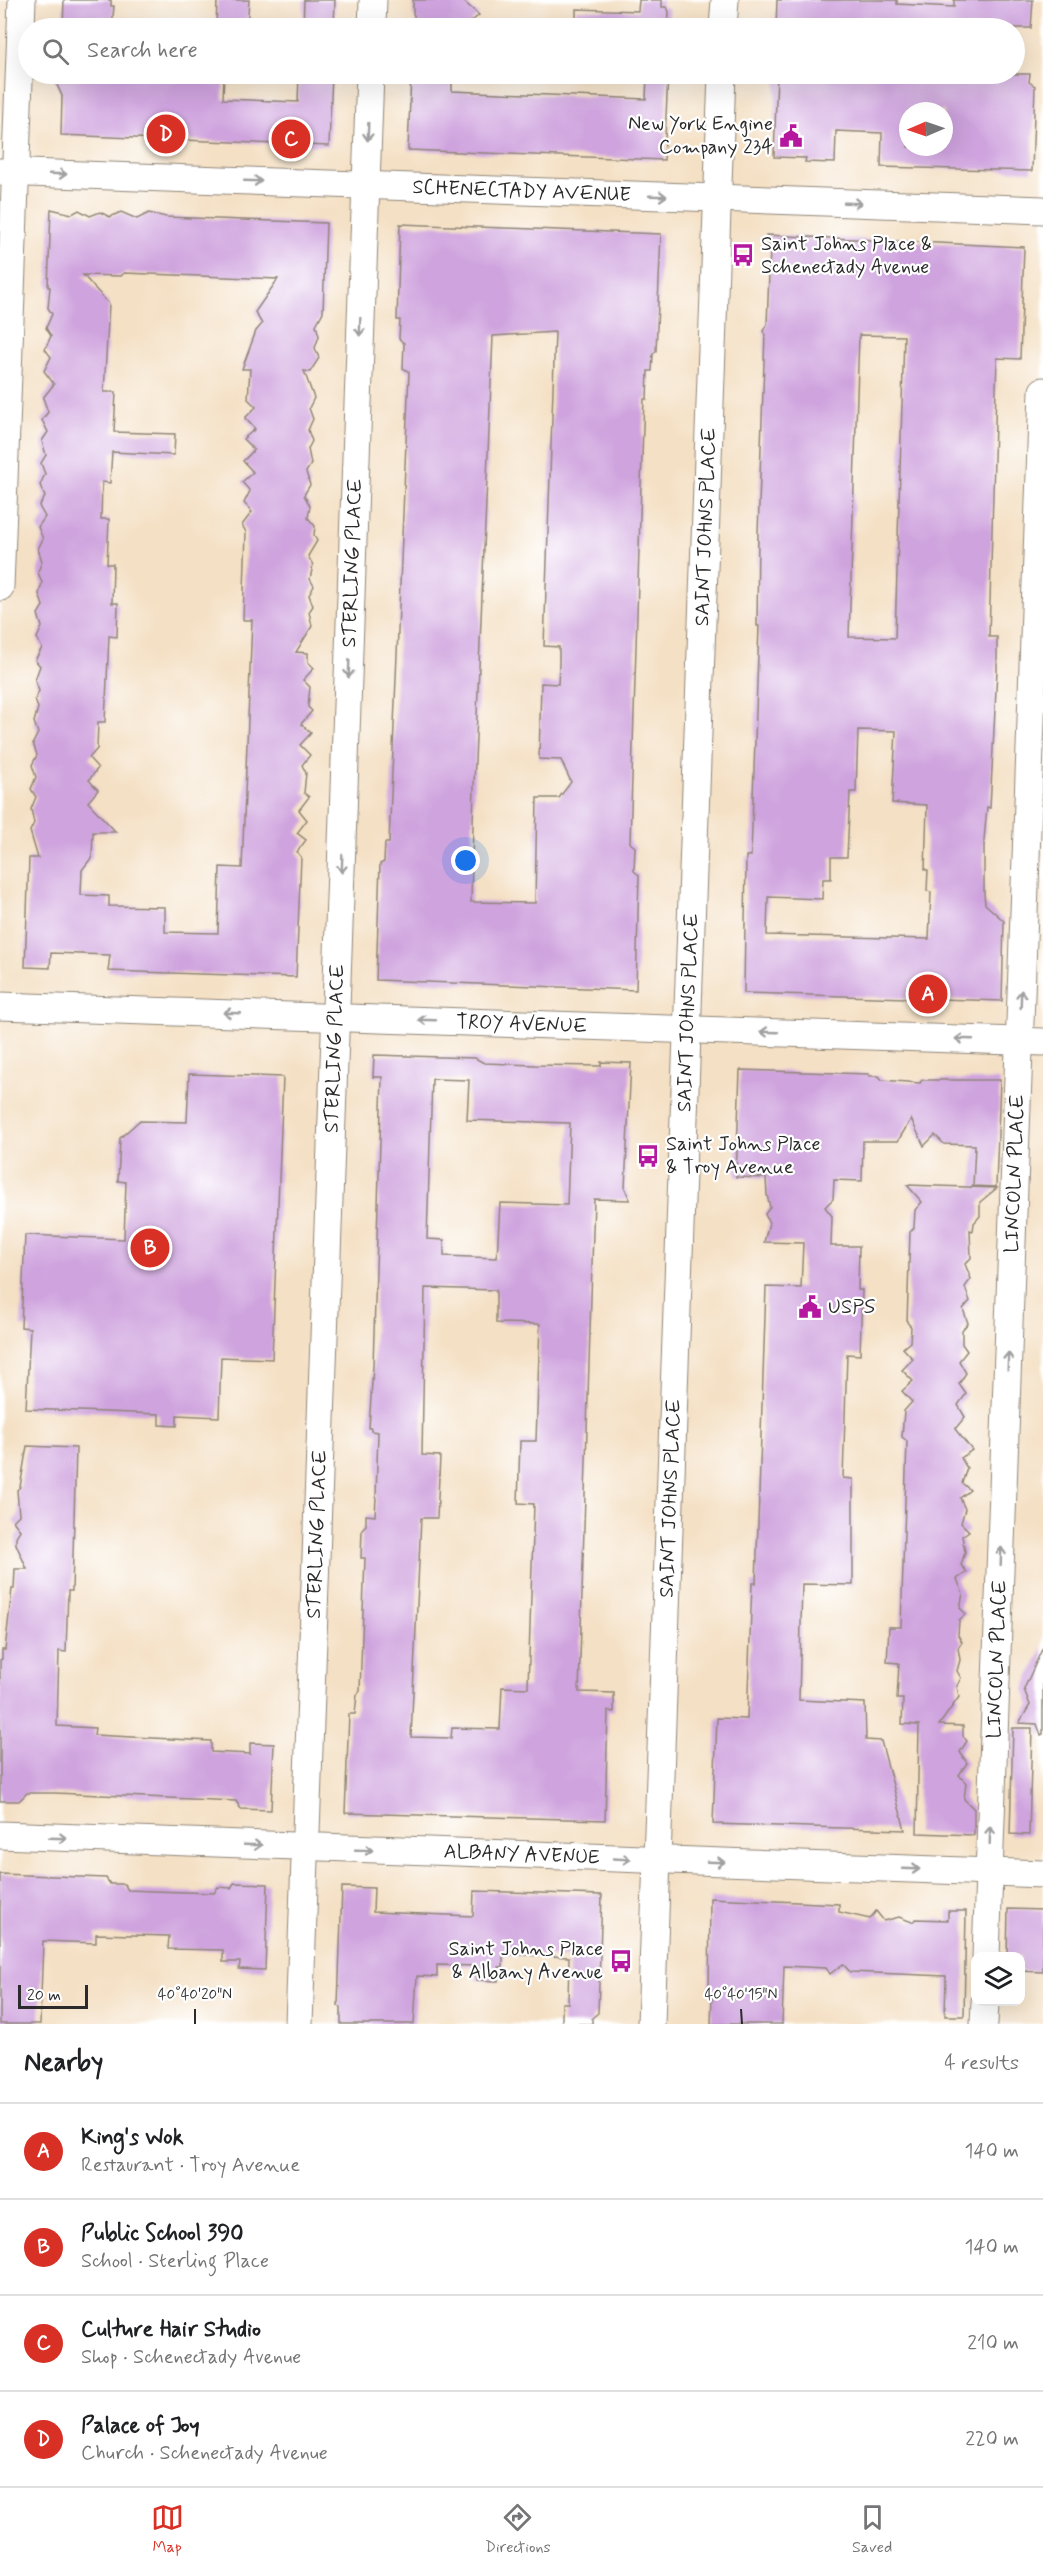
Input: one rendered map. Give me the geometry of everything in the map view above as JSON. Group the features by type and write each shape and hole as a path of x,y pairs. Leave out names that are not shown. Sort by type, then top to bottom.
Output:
{"street":[{"path":"21,18 22,0"},
{"path":"372,18 373,0"},
{"path":"723,18 724,0"},
{"path":"0,587 8,172 18,49"},
{"name":"STERLING PLACE","path":"299,2024 370,84"},
{"name":"SAINT JOHNS PLACE","path":"651,2024 722,84"},
{"name":"SCHENECTADY AVENUE","path":"8,172 1043,210"},
{"name":"LINCOLN PLACE","path":"986,1952 1031,1042 1043,391"},
{"name":"TROY AVENUE","path":"0,1006 1031,1042"},
{"name":"ALBANY AVENUE","path":"0,1836 1043,1874"},
{"path":"984,2024 985,2006"}],"building":[{"path":"64,0 111,0 111,6 114,6 113,18 63,18"},
{"path":"217,0 249,0 248,18 216,18"},
{"path":"304,0 335,0 334,18 303,18"},
{"path":"413,0 462,0 479,15 476,18 415,18"},
{"path":"639,0 662,0 662,7 667,7 669,12 669,18 576,18 576,9 638,11"},
{"path":"777,0 897,0 897,4 954,7 954,0 1033,0 1031,28 1025,28 1025,18 776,18"},
{"path":"1025,74 1030,74 1029,82 1035,86 1032,171 881,167 882,133 836,131 835,163 805,162 806,158 774,157 777,84 1025,84"},
{"path":"57,84 224,84 223,99 298,102 299,84 332,84 329,146 61,135 62,96"},
{"path":"411,84 452,84 452,91 646,99 647,84 668,84 664,160 408,150"},
{"path":"51,209 72,214 79,210 90,216 100,212 110,217 121,212 137,219 149,213 166,217 326,223 323,312 316,325 319,336 315,348 319,358 310,372 304,371 314,398 309,408 313,419 308,430 312,441 308,449 311,464 306,472 310,485 304,495 310,506 308,518 315,526 314,535 317,541 308,556 313,565 310,579 314,586 309,595 313,606 309,612 312,626 296,652 308,653 308,662 314,668 303,680 310,687 308,707 312,711 301,724 311,733 300,745 310,755 302,765 306,773 304,793 309,797 299,810 307,820 297,833 306,840 297,852 301,857 296,977 108,971 110,955 51,953 50,968 25,967 29,858 38,858 30,831 34,823 31,809 36,797 31,789 36,777 32,765 37,755 33,743 38,733 34,722 38,708 35,700 39,691 35,680 40,666 35,660 42,648 37,638 42,627 38,614 43,606 39,594 42,583 38,572 42,561 38,549 43,539 38,527 45,517 39,506 45,497 40,485 45,474 41,463 46,455 42,441 48,432 42,420 48,412 43,398 54,384 44,371 51,357 45,349 51,336 46,328 52,314 48,308 50,287 48,287","holes":["124,273 278,279 255,312 262,324 256,331 242,369 250,369 248,399 256,407 245,418 255,429 243,439 254,450 243,461 253,472 242,482 250,491 244,503 252,512 242,525 246,532 243,620 252,620 242,868 220,867 218,933 165,932 165,907 109,906 109,896 81,895 82,870 92,857 93,832 116,832 88,802 98,790 89,780 98,768 89,758 97,749 98,722 105,722 109,636 117,637 118,603 112,603 113,564 107,564 109,519 101,519 102,482 110,483 112,452 174,455 175,434 114,432 116,392 104,392 109,304 83,275 121,276"]},
{"path":"400,224 661,234 656,351 653,354 652,371 648,371 647,399 644,399 641,484 630,843 635,847 634,871 639,875 636,990 376,980 380,864 384,862 385,843 389,843 409,372 403,368 404,343 399,339 400,320 397,320","holes":["555,332 544,646 559,647 559,664 558,684 541,683 539,759 561,760 571,782 559,798 537,798 535,903 471,902 493,336"]},
{"path":"766,235 1024,247 1020,359 997,358 996,388 989,637 997,637 997,670 990,808 987,807 984,840 984,894 985,904 1004,921 1002,1001 744,993 746,856 751,856 759,626 757,626 758,533 765,334 763,331 767,324 770,249","holes":["859,335 904,336 895,638 849,637","858,730 896,731 892,803 927,805 925,870 928,870 927,891 931,892 929,939 767,935 768,897 822,899 823,879 831,879 831,857 847,857 850,792 856,792"]},
{"path":"374,1055 475,1058 484,1063 535,1065 601,1066 601,1062 631,1063 625,1188 630,1200 594,1199 579,1692 614,1693 614,1712 608,1711 605,1820 345,1813 349,1714 355,1714 357,1695 360,1691 365,1558 361,1558 362,1529 366,1525 366,1515 375,1516 376,1497 378,1432 371,1431 369,1428 382,1077 373,1077","holes":["432,1079 469,1080 467,1120 570,1123 567,1205 500,1203 497,1258 444,1256 444,1240 427,1239","425,1288 496,1290 496,1323 540,1324 536,1441 520,1441 518,1503 534,1504 528,1688 502,1687 500,1729 452,1728 451,1738 411,1737 421,1518 437,1518 440,1456 422,1455"]},
{"path":"740,1070 869,1074 869,1076 879,1076 882,1080 920,1083 922,1080 1000,1080 996,1187 973,1186 975,1145 944,1144 935,1135 924,1146 911,1119 898,1141 863,1141 862,1181 834,1180 833,1199 825,1207 832,1216 831,1246 859,1246 858,1290 862,1290 860,1355 847,1354 843,1478 853,1479 853,1585 802,1584 799,1700 865,1703 866,1740 881,1741 905,1830 713,1824 717,1718 747,1719 752,1583 756,1583 766,1287 801,1288 803,1243 764,1242 769,1223 765,1214 770,1207 766,1178 736,1177"},
{"path":"189,1074 283,1077 272,1359 221,1357 219,1417 177,1415 177,1426 159,1425 159,1414 26,1409 30,1328 21,1327 25,1235 124,1239 126,1182 118,1181 120,1138 139,1121 187,1122"},
{"path":"907,1185 997,1188 980,1202 980,1216 974,1223 973,1231 970,1230 971,1258 965,1264 971,1279 965,1287 970,1301 963,1309 968,1323 962,1330 962,1344 967,1351 959,1361 966,1373 959,1384 966,1394 958,1405 965,1417 955,1429 972,1450 961,1458 967,1468 962,1483 970,1490 960,1498 965,1509 961,1523 969,1531 962,1536 965,1552 961,1565 967,1572 957,1579 963,1594 960,1608 966,1614 959,1620 958,1635 962,1642 958,1648 960,1660 957,1671 961,1678 957,1686 959,1697 939,1725 963,1726 963,1736 967,1741 960,1752 967,1763 959,1775 966,1783 964,1799 974,1809 974,1835 917,1833 919,1725 902,1724 903,1699 897,1699 899,1663 887,1662 889,1627 901,1627 907,1441 902,1437 904,1411 912,1402 902,1391 913,1381 902,1370 913,1359 903,1348 910,1342 911,1327 907,1322 910,1232 914,1228 915,1210 922,1202"},
{"path":"27,1446 76,1448 72,1591 68,1591 66,1652 59,1651 57,1726 95,1728 94,1735 211,1741 211,1752 250,1754 250,1743 274,1744 271,1810 241,1809 236,1801 55,1793 27,1793 19,1801 0,1801 0,1660 2,1650 5,1650 15,1569 27,1569 16,1544 16,1537 20,1530 13,1521 19,1515 17,1490 20,1487"},
{"path":"1043,1647 1043,1734 1041,1735 1037,1724 1019,1723 1030,1705 1024,1689"},
{"path":"1013,1728 1032,1728 1029,1835 1010,1834"},
{"path":"0,1874 106,1878 110,1884 124,1884 128,1890 153,1891 214,1893 218,1887 231,1888 234,1883 268,1884 265,1970 239,1969 240,1962 223,1962 223,1950 168,1949 169,1936 96,1934 96,1943 43,1941 40,2024 0,2024"},
{"path":"342,1887 374,1888 373,1912 473,1916 474,1891 602,1895 598,2013 592,2018 592,2024 562,2024 562,2003 568,2003 569,1957 503,1954 503,1967 499,1967 498,1981 476,1980 477,1966 437,1965 437,1977 417,1976 414,2024 341,2024 341,2007 338,2006"},
{"path":"710,1898 839,1904 839,1912 870,1919 876,1911 884,1921 899,1917 912,1922 916,1919 948,1920 948,1911 966,1911 964,2016 945,2016 946,1976 850,1972 843,1964 830,1974 826,1968 784,1966 782,2024 711,2024"},
{"path":"1008,1909 1043,1910 1043,1972 1025,1971 1025,1952 1007,1952"}],"place":[{"name":"Palace of Joy","path":"166,134"},
{"name":"New York Engine Company 234","path":"791,136"},
{"name":"Culture Hair Studio","path":"291,139"},
{"name":"Saint Johns Place & Schenectady Avenue","path":"743,255"},
{"name":"King's Wok","path":"928,994"},
{"name":"Saint Johns Place & Troy Avenue","path":"648,1156"},
{"name":"Public School 390","path":"150,1248"},
{"name":"USPS","path":"810,1307"},
{"name":"Saint Johns Place & Albany Avenue","path":"621,1961"}]}
